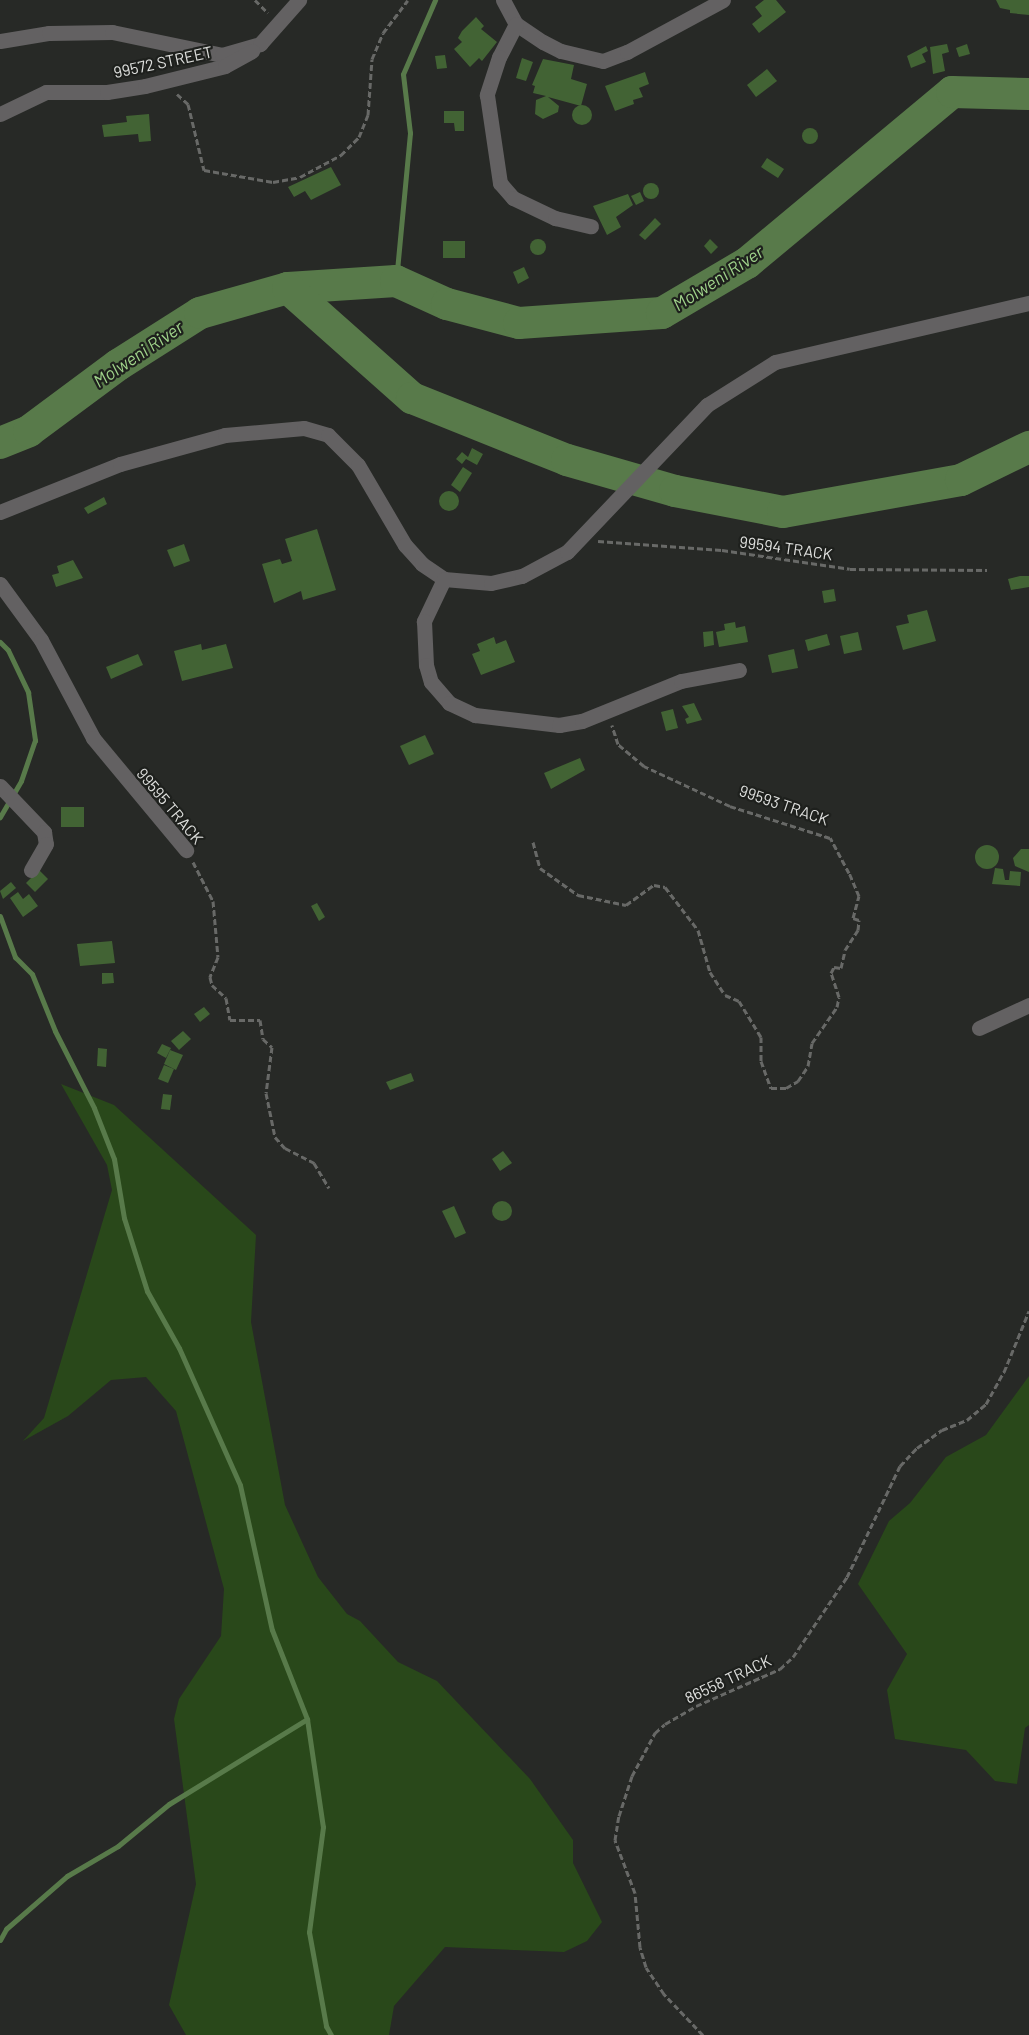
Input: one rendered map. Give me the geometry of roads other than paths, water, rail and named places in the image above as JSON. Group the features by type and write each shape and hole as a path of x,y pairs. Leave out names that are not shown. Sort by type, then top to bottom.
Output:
{"street":[{"name":"99572 STREET","path":"0,114 46,92 107,92 202,73 232,64 260,44 299,0"},
{"path":"503,0 516,24 561,51 603,61 627,52 723,0"},
{"path":"516,24 499,57 487,95 500,183 513,198 544,213 591,226"},
{"path":"0,41 49,33 112,32 210,55 260,44"},
{"path":"0,512 120,464 162,452 225,435 265,428 304,428 328,435 358,465 405,545 422,564 444,579 471,584 522,576 581,541 707,405 775,362 1029,303"},
{"path":"444,579 428,608 423,648 431,682 448,703 475,715 559,725 610,711 681,681 739,670"},
{"name":"99595 TRACK","path":"0,584 41,640 93,738 186,850"},
{"path":"0,786 40,826 46,838 31,870"},
{"path":"979,1028 1029,1005"}],"waterway":[{"path":"396,281 410,133 403,74 435,0"},
{"name":"Molweni River","path":"288,288 396,281 447,304 519,323 662,313 747,263 952,92 1029,94"},
{"name":"Molweni River","path":"0,443 29,431 118,365 200,313 288,288 412,398 567,460 675,491 783,512 961,480 1029,447"},
{"path":"0,642 8,650 28,692 35,740 21,781 0,817"},
{"path":"0,916 15,957 32,974 55,1031 94,1108 114,1159 124,1218 147,1291 179,1348 240,1485 272,1630 307,1719 323,1827 309,1932 326,2026 331,2035"},
{"path":"0,1940 6,1929 67,1876 118,1846 169,1804 307,1719"}]}
